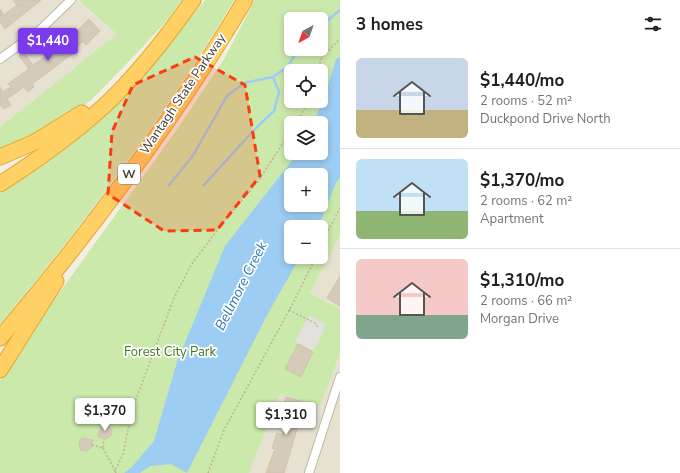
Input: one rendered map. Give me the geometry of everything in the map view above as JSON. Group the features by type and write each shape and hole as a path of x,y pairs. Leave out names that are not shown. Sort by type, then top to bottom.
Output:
{"highway":[{"path":"0,184 66,138 103,106 137,72 169,34 193,0"},
{"name":"Wantagh State Parkway","path":"0,338 79,242 184,96 245,0"},
{"path":"0,157 35,142 57,130 98,102 137,72"},
{"path":"0,370 44,302 79,242"}],"street":[{"path":"0,59 40,30 71,0"},
{"path":"309,473 340,377"}],"path":[{"path":"320,64 322,58 340,39"},
{"path":"116,472 123,454 132,410 174,298 191,265 222,224 259,180 284,142"},
{"path":"328,231 340,208"},
{"path":"208,473 224,430 312,264"},
{"path":"289,310 317,324 317,329"},
{"path":"104,439 102,448 116,472"},
{"path":"92,445 102,448"}],"highlighted area":[{"path":"195,57 245,85 260,176 217,230 164,231 108,194 112,132 133,85"}],"shaded area":[{"path":"0,0 80,0 79,2 117,34 0,127"},
{"path":"340,236 340,309 310,293 325,264 328,264 328,259"},
{"path":"309,315 325,324 322,335 313,351 295,341"},
{"path":"340,354 340,473 249,473 280,394 320,405"}],"green space":[{"path":"182,0 168,19 92,99 68,118 0,153 0,127 117,34 79,1"},
{"path":"205,0 234,0 181,85 153,126 94,207 0,324 0,194 48,162 137,86"},
{"name":"Forest City Park","path":"255,0 340,0 340,236 328,259 328,220 284,220 284,264 325,264 310,293 340,309 340,354 320,406 280,394 249,473 0,473 0,381 26,339 178,128 224,59"}],"water":[{"path":"340,57 340,177 328,202 328,168 286,168 293,160 328,160 328,116 316,116 320,108 328,108 328,86 336,59"},
{"name":"Bellmore Creek","path":"284,171 284,212 324,212 321,220 284,220 284,264 296,264 266,317 187,473 171,464 150,466 140,473 124,473 131,468 154,441 177,362 225,246"}],"building":[{"path":"13,0 41,0 5,29 0,22 0,9 4,15 17,5"},
{"path":"89,19 100,31 86,45 83,41 71,53 72,54 32,84 34,87 28,92 24,87 7,99 11,105 4,109 0,105 0,87 3,92 11,87 8,84 29,69 19,56 23,52 33,65 64,44"},
{"path":"340,276 340,306 327,298"},
{"path":"298,344 313,352 301,377 285,369"},
{"path":"286,397 305,402 284,473 266,473 275,449 272,448 277,433 282,435 287,420 285,419 286,413 282,412"},
{"path":"105,425 110,427 112,431 111,436 106,439 98,437 100,428"},
{"path":"84,438 93,440 91,448 86,451 81,450 79,445 80,440"}],"waterway":[{"path":"328,20 340,10"},
{"path":"169,185 192,157 227,96 244,83 273,77 287,67 294,56"},
{"path":"204,185 253,131 274,111 279,92 273,77"}]}
